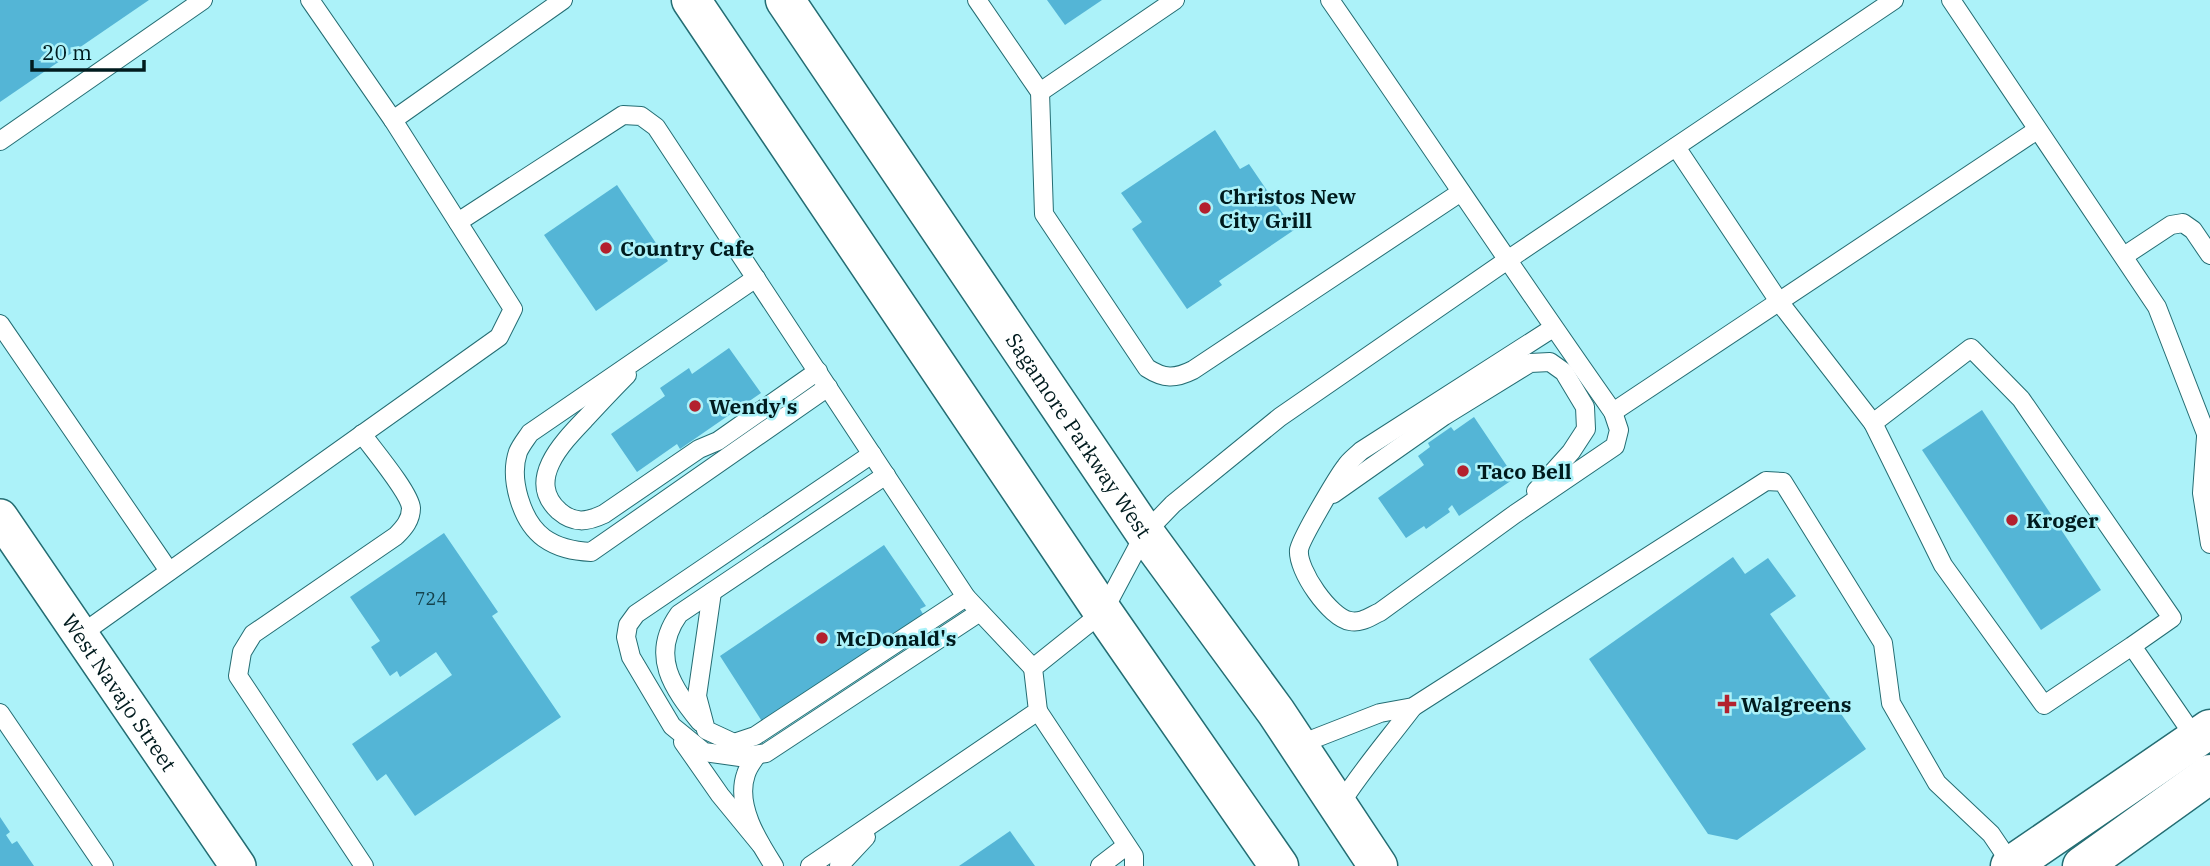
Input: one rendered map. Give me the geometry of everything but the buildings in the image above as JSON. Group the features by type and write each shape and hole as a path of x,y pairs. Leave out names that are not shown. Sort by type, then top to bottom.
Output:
{"main road":[{"path":"691,0 1103,612 1279,866"},
{"name":"Sagamore Parkway West","path":"785,0 1145,533 1298,745 1378,866"},
{"path":"2011,866 2203,734"},
{"path":"2102,860 2210,774"}],"street":[{"name":"West Navajo Street","path":"0,517 238,866"}],"lane":[{"path":"0,141 203,0"},
{"path":"80,635 499,337 513,309 393,120 310,0"},
{"path":"393,120 563,0"},
{"path":"977,0 1040,92 1044,214 1147,368 1160,376 1179,377 1193,370 1461,192"},
{"path":"1040,92 1175,0"},
{"path":"1330,0 1506,261 1613,412 1619,430 1615,446 1515,514 1380,612 1362,621 1347,621 1331,612 1302,569 1299,550 1346,466 1361,451 1553,328"},
{"path":"1032,668 1103,612 1145,533 1174,504 1280,417 1894,0"},
{"path":"1951,0 2036,131 2157,307 2209,438 2202,493 2210,544"},
{"path":"458,222 623,115 641,116 656,127 966,597 1032,668 1038,712 1134,856 1134,866"},
{"path":"1613,412 2036,131"},
{"path":"1676,147 1780,303 1873,422 1943,565 2044,705 2172,618 2021,399 1971,348 1873,422"},
{"path":"2124,256 2171,225 2183,223 2193,230 2210,255"},
{"path":"757,278 530,433 518,452 514,479 528,520 541,536 557,546 590,552 828,387"},
{"path":"0,324 169,570"},
{"path":"651,349 562,441 554,454 546,482 548,496 556,508 567,517 579,522 604,514 699,449 718,441 818,371"},
{"path":"1324,502 1444,416 1530,363 1550,362 1564,372 1585,407 1586,429 1571,452 1515,514"},
{"path":"362,434 403,490 411,506 408,523 396,536 253,634 242,652 238,676 364,866"},
{"path":"761,845 720,795 672,726 631,657 626,637 628,625 636,614 872,453"},
{"path":"886,475 679,614 671,626 664,657 668,674 684,701 706,730 734,743 755,736 966,597"},
{"path":"1339,806 1355,780 1413,707 1766,481 1783,482 1883,643 1891,703 1937,783 1991,834 2011,866"},
{"path":"706,730 697,696 712,592"},
{"path":"672,726 704,752 740,757 766,753 980,612"},
{"path":"2132,646 2203,734"},
{"path":"1298,745 1380,713 1413,707"},
{"path":"810,866 1038,712"},
{"path":"0,713 104,866"},
{"path":"757,755 746,774 743,792 749,821 774,866"},
{"path":"839,866 896,807"},
{"path":"1100,866 1126,846"}],"place":[{"name":"Christos New City Grill","path":"1205,208"},
{"name":"Country Cafe","path":"606,248"},
{"name":"Wendy's","path":"695,406"},
{"name":"Taco Bell","path":"1463,471"},
{"name":"Kroger","path":"2012,520"},
{"name":"McDonald's","path":"822,638"},
{"name":"Walgreens","path":"1727,704"}]}
